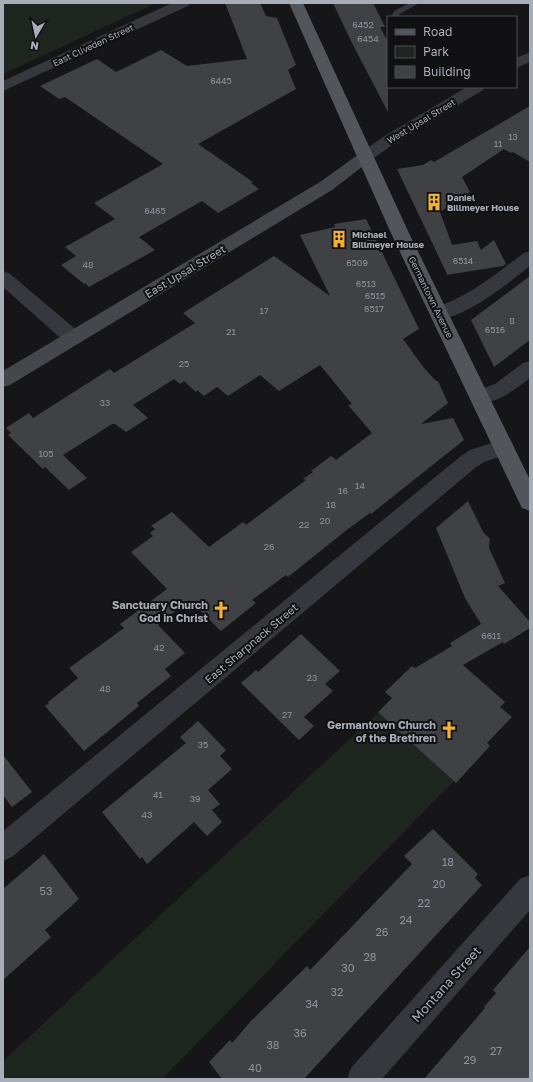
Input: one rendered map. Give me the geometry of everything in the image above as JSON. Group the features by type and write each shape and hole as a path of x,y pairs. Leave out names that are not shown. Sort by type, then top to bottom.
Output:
{"main road":[{"name":"Germantown Avenue","path":"296,3 365,157 530,502"}],"street":[{"name":"East Cliveden Street","path":"3,88 183,3"},
{"path":"517,63 530,56"},
{"name":"West Upsal Street","path":"365,157 389,140 476,88"},
{"name":"East Upsal Street","path":"3,380 326,186 365,157"},
{"path":"439,313 449,311 465,304 530,257"},
{"path":"3,277 73,338"},
{"path":"480,397 502,390 530,368"},
{"name":"East Sharpnack Street","path":"3,848 468,462 477,456 504,447"},
{"name":"Montana Street","path":"362,1079 530,889"}],"lane":[{"path":"396,16 397,13 415,3"}],"green space":[{"path":"3,3 156,3 3,74"},
{"path":"379,712 455,780 162,1079 3,1079 3,1061"}],"building":[{"path":"225,3 260,3 266,16 277,18 296,65 288,70 296,89 198,144 253,182 251,183 259,189 218,213 202,201 139,237 155,250 89,287 61,265 76,256 65,247 115,219 94,203 163,164 65,97 59,99 40,86 97,59 116,72 161,50 187,66 247,59"},
{"path":"333,3 373,3 385,27 380,27 387,40 388,112"},
{"path":"530,106 530,162 513,152 511,153 504,149 462,177 470,192 440,212 452,245 477,241 481,250 494,240 506,264 503,266 446,275 447,274 397,169 423,165 431,160 434,162"},
{"path":"366,219 419,329 403,339 424,368 436,381 438,381 448,403 421,424 453,418 464,440 371,514 370,513 348,529 288,577 286,575 252,600 256,603 221,631 189,600 158,625 185,653 165,669 171,676 137,703 139,706 84,751 45,706 78,678 69,668 124,628 120,624 167,589 131,552 153,536 150,533 155,529 151,526 172,512 209,547 243,522 246,525 306,480 303,479 331,456 336,460 372,433 348,405 352,404 320,365 279,391 260,375 228,396 217,387 204,396 197,390 196,392 184,381 180,384 174,379 133,405 148,418 126,432 115,424 112,424 63,455 87,478 69,490 45,467 43,469 8,435 11,433 6,428 29,413 33,418 110,369 114,373 195,323 183,313 274,256 330,296 300,235 335,227 334,224"},
{"path":"530,276 530,340 494,367 471,320"},
{"path":"468,501 483,532 490,539 489,548 505,583 498,586 530,622 530,628 504,644 503,642 463,665 505,702 500,707 512,717 487,743 490,746 456,783 378,712 392,698 385,692 412,666 415,668 452,646 450,643 481,624 465,598 436,528"},
{"path":"301,634 340,671 325,684 333,691 304,717 314,726 299,740 241,683 256,670 258,672"},
{"path":"198,721 226,750 220,756 232,769 208,790 220,804 212,810 222,822 207,836 194,822 147,864 142,857 140,859 102,812 186,743 180,737"},
{"path":"3,755 32,792 12,807 3,795"},
{"path":"433,829 478,874 475,878 482,885 304,1079 222,1079 209,1062 230,1040 232,1043 251,1021 307,966 310,970 339,940 412,864 404,856"},
{"path":"44,854 79,899 45,930 51,937 3,980 3,889"},
{"path":"530,947 530,1079 424,1079 485,1008 484,1007 496,993 493,990"}],"place":[{"name":"Daniel Billmeyer House","path":"434,202"},
{"name":"Michael Billmeyer House","path":"339,239"},
{"name":"Sanctuary Church God in Christ","path":"221,610"},
{"name":"Germantown Church of the Brethren","path":"449,730"}]}
